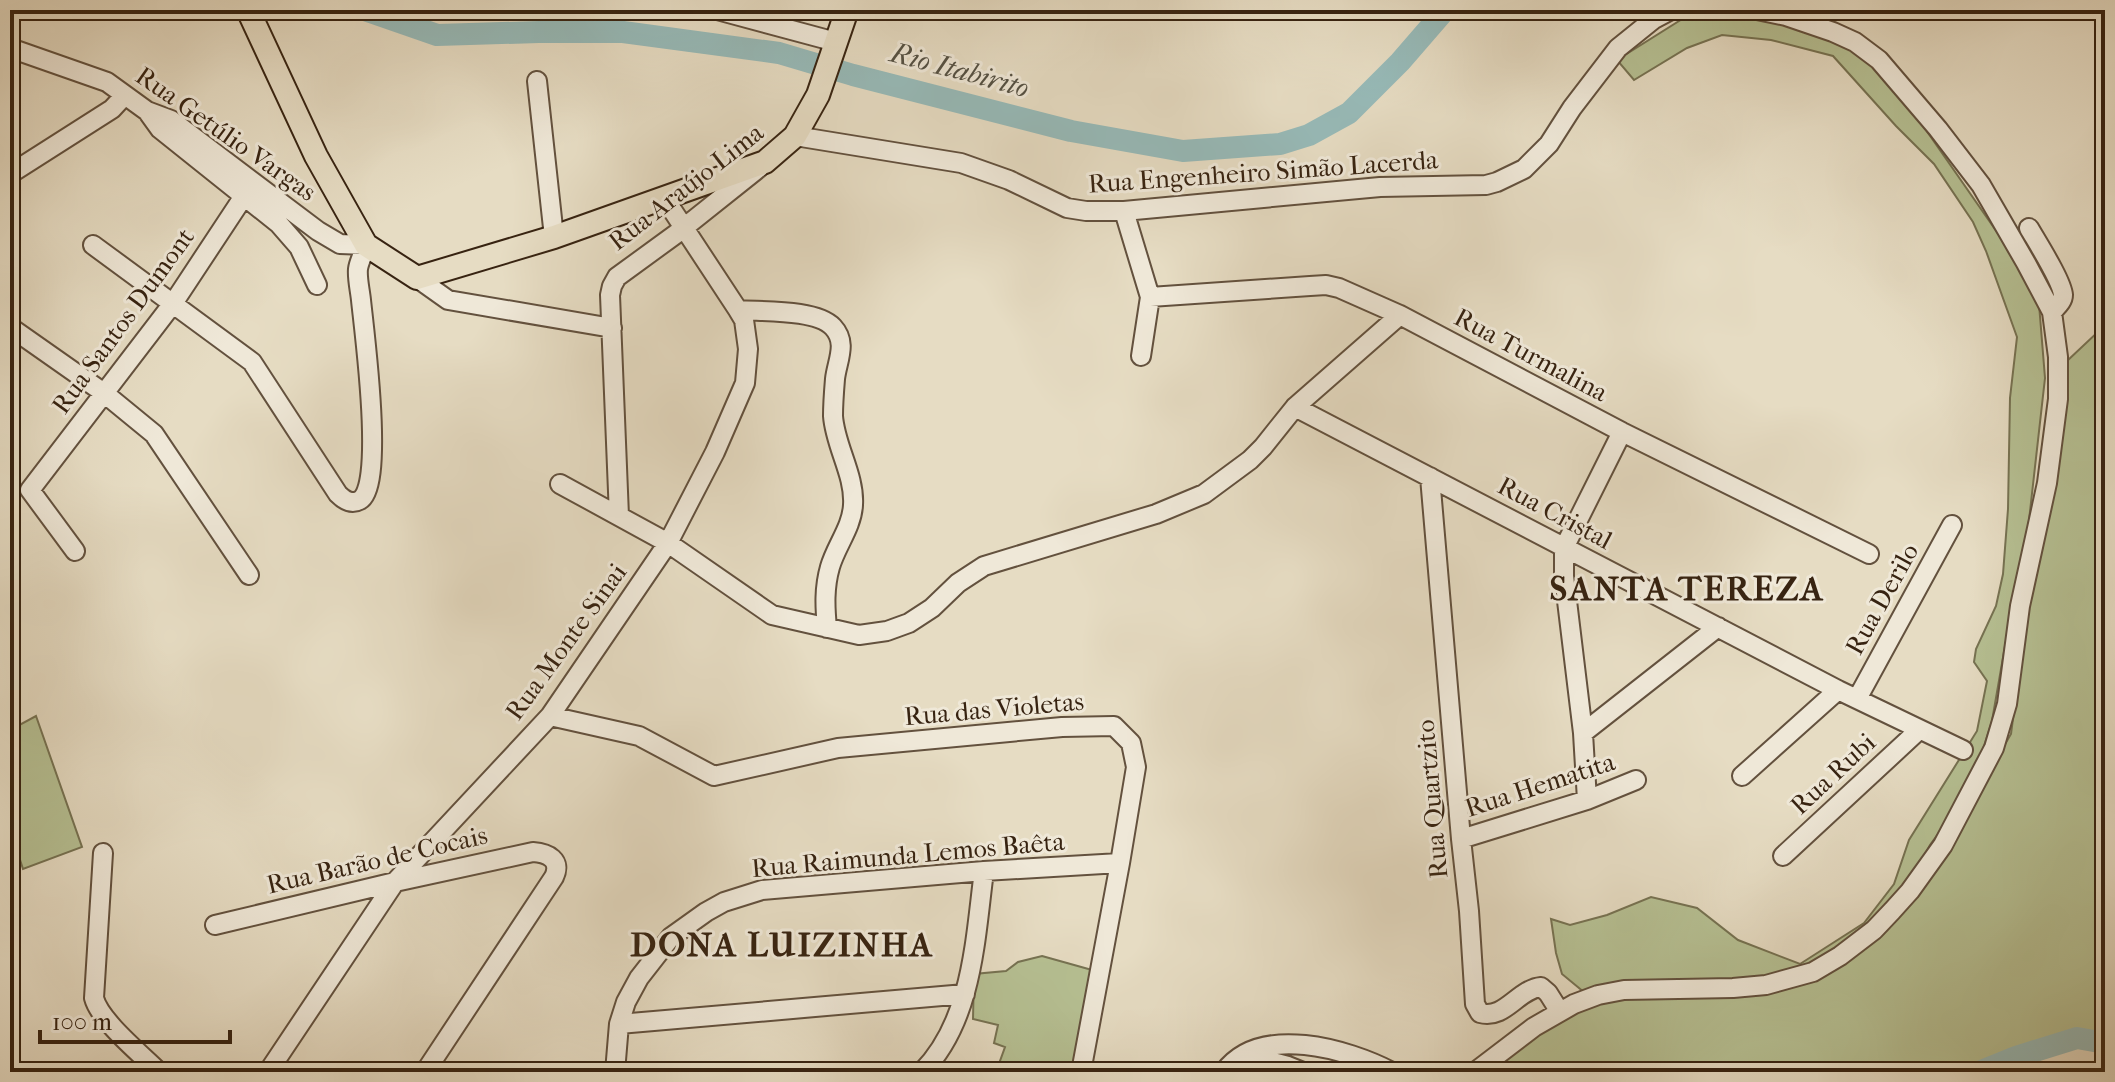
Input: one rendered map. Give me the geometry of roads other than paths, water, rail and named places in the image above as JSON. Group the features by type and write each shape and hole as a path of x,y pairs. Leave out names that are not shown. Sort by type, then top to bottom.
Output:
{"main road":[{"path":"248,10 316,156 366,245 417,278 554,237 765,162"},
{"name":"Rua Araújo Lima","path":"765,162 795,136 818,95 847,10"}],"street":[{"path":"717,10 835,47"},
{"name":"Rua Engenheiro Simão Lacerda","path":"795,136 961,163 1009,180 1067,208 1086,211 1124,211 1380,187 1497,182 1524,169 1549,144 1618,48 1654,19 1671,10"},
{"path":"1475,1072 1534,1027 1598,995 1624,990 1766,985 1813,972 1840,956 1874,930 1910,891 1943,845 1994,748 2007,704 2020,606 2047,483 2058,399 2058,357 2052,312 1981,185 1879,60 1855,42 1833,32 1757,10"},
{"name":"Rua Getúlio Vargas","path":"10,48 107,82 147,111 171,120 318,231 340,244 366,245"},
{"path":"537,81 554,237"},
{"path":"10,174 112,109 125,95"},
{"path":"147,111 160,129 279,224 295,242 317,285"},
{"name":"Rua Araújo Lima","path":"619,516 612,286 617,277 765,162"},
{"name":"Rua Santos Dumont","path":"75,551 30,490 174,302 244,196"},
{"name":"Rua Monte Sinai","path":"268,1072 395,882 550,716 668,543 715,452 745,383 748,349 744,320 665,199"},
{"path":"1124,211 1150,297 1141,356"},
{"path":"2029,228 2052,268 2063,296 2052,312"},
{"path":"93,245 252,362 338,494 352,502 360,500 367,493 372,456 372,415 358,269 366,245"},
{"path":"417,278 448,300 612,328"},
{"name":"Rua Turmalina","path":"1150,297 1326,285 1354,294 1622,432 1869,554"},
{"path":"738,310 815,317 832,326 841,342 833,415 853,490 853,504 826,583 827,628"},
{"path":"560,484 668,543 772,615 859,635 887,631 909,623 932,608 958,583 984,566 1156,514 1204,494 1250,460 1295,407 1400,315"},
{"path":"10,327 104,393 154,434 249,575"},
{"name":"Rua Cristal","path":"1295,407 1838,690 1963,750"},
{"path":"1587,800 1583,733 1564,576 1564,548 1622,432"},
{"name":"Rua Quartzito","path":"1430,477 1477,1010 1483,1015 1500,1011 1530,989 1541,987 1560,1012"},
{"name":"Rua Derilo","path":"1857,699 1952,525"},
{"path":"1583,733 1718,627"},
{"path":"1742,776 1838,690"},
{"name":"Rua das Violetas","path":"550,716 639,736 714,776 838,748 1062,727 1114,726 1131,743 1136,767 1081,1072"},
{"name":"Rua Rubi","path":"1783,856 1919,730"},
{"name":"Rua Hematita","path":"1461,839 1587,800 1636,780"},
{"name":"Rua Barão de Cocais","path":"215,925 533,852 550,856 556,862 554,877 425,1072"},
{"path":"103,853 94,998 105,1019 159,1072"},
{"name":"Rua Raimunda Lemos Baêta","path":"615,1072 619,1024 626,1002 656,955 679,931 724,902 762,890 1120,863"},
{"path":"922,1072 940,1051 955,1023 965,994 984,871"},
{"path":"619,1024 965,994"},
{"path":"1224,1072 1245,1055 1271,1045 1314,1046 1367,1059 1392,1072"},
{"path":"1245,1055 1303,1072"}],"waterway":[{"name":"Rio Itabirito","path":"365,10 437,35 623,32 779,53 1071,131 1183,151 1280,144 1309,135 1349,113 1400,62 1445,10"},
{"name":"Rio Itabirito","path":"1979,1072 2077,1038 2105,1043"}],"district":[{"name":"SANTA TEREZA","path":"1687,589"},
{"name":"DONA LUIZINHA","path":"782,945"}]}
